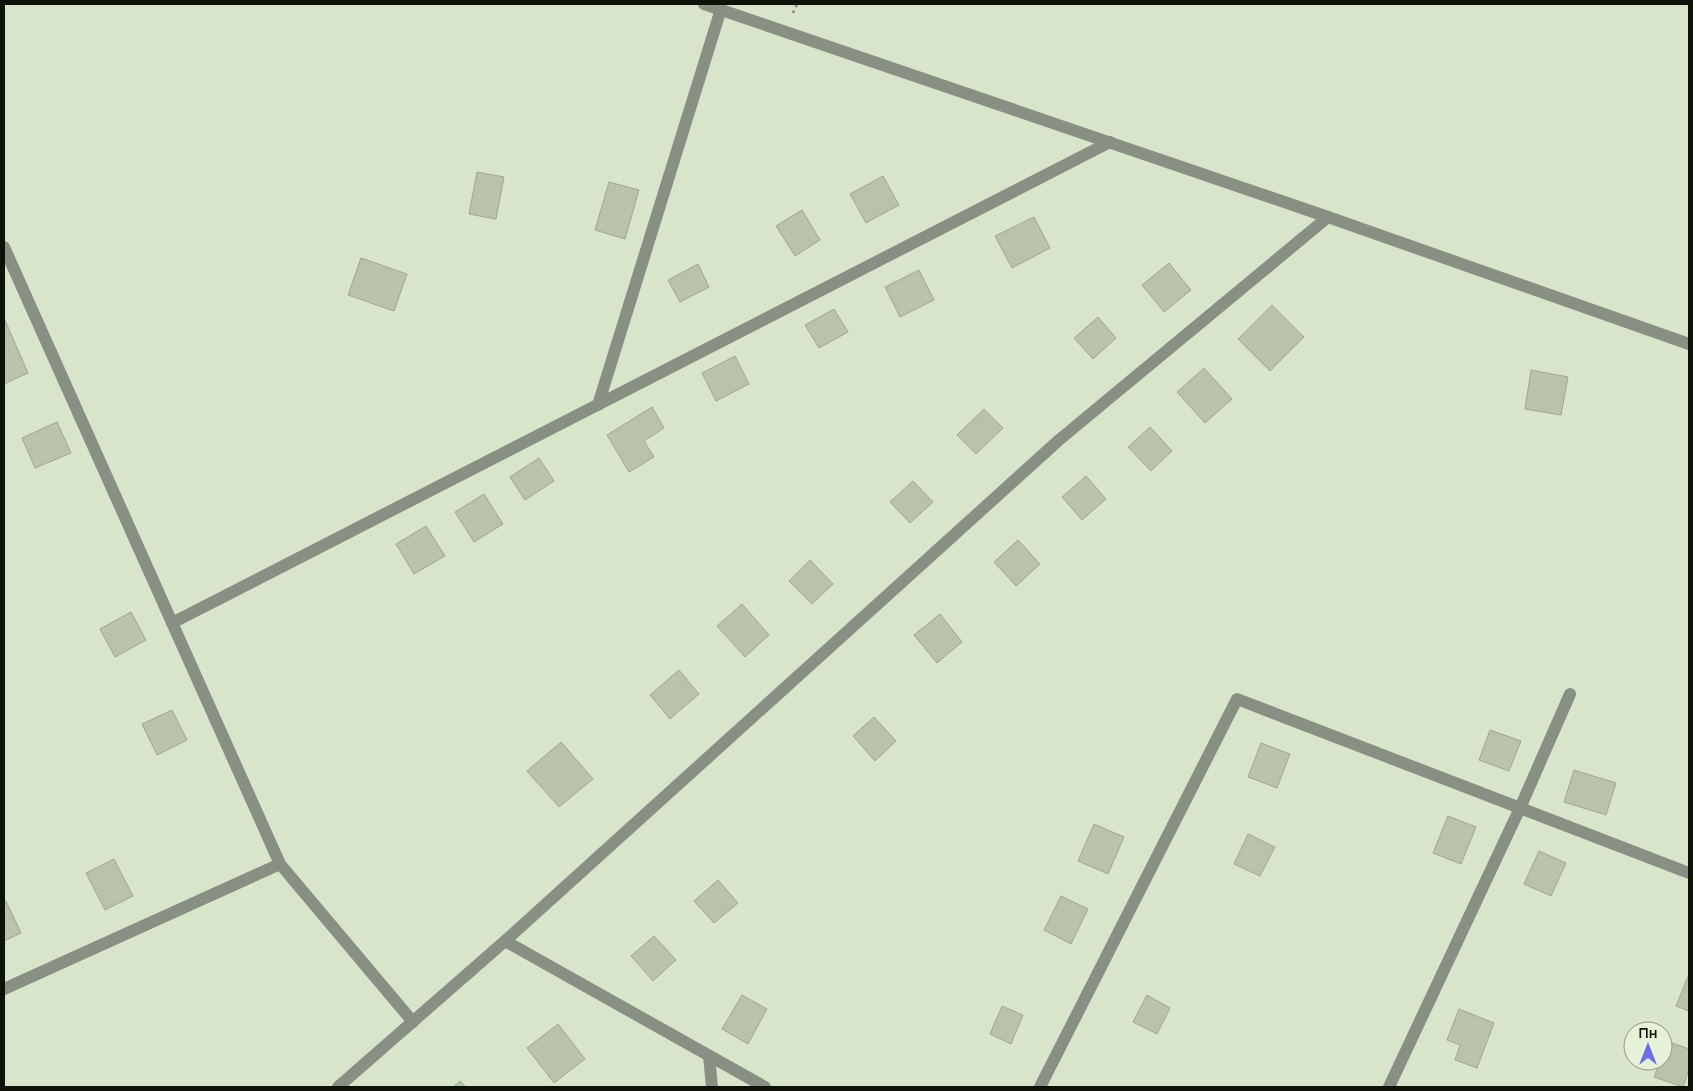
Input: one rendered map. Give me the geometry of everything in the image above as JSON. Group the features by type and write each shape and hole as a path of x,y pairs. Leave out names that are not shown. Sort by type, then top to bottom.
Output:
{"street":[{"path":"704,4 1328,217 1689,344"},
{"path":"598,405 721,9"},
{"path":"172,623 1110,142"},
{"path":"338,1087 505,941 1059,440 1328,217"},
{"path":"4,247 280,864 413,1022"},
{"path":"1389,1087 1520,808 1570,694"},
{"path":"1040,1087 1237,700 1689,873"},
{"path":"4,989 280,864"},
{"path":"505,941 765,1087"},
{"path":"710,1056 712,1087"}],"building":[{"path":"477,172 504,177 496,219 469,214"},
{"path":"883,176 899,205 866,223 850,194"},
{"path":"609,182 639,190 625,239 595,230"},
{"path":"802,210 820,240 795,256 776,226"},
{"path":"1034,217 1050,248 1012,268 995,236"},
{"path":"361,258 407,274 394,311 348,295"},
{"path":"1169,263 1191,290 1164,312 1142,285"},
{"path":"698,264 709,287 680,302 668,280"},
{"path":"919,270 934,300 900,317 885,287"},
{"path":"1272,305 1304,337 1270,371 1238,339"},
{"path":"834,309 848,332 819,348 805,325"},
{"path":"1098,317 1116,338 1093,359 1074,338"},
{"path":"4,318 28,373 4,384"},
{"path":"735,356 749,384 716,401 702,373"},
{"path":"1204,368 1232,399 1205,423 1177,392"},
{"path":"1531,370 1568,377 1561,415 1525,409"},
{"path":"652,407 664,428 644,441 654,457 629,472 607,435"},
{"path":"984,409 1003,428 976,454 957,435"},
{"path":"57,422 71,453 35,468 22,438"},
{"path":"1150,427 1172,451 1151,471 1128,447"},
{"path":"539,458 554,481 525,500 510,477"},
{"path":"1086,476 1106,499 1082,520 1062,497"},
{"path":"913,481 933,502 910,523 890,502"},
{"path":"484,494 503,524 474,542 455,512"},
{"path":"426,526 445,556 414,574 396,544"},
{"path":"1018,540 1040,564 1016,586 994,562"},
{"path":"810,560 833,584 812,604 789,581"},
{"path":"742,604 769,635 745,657 717,626"},
{"path":"131,612 146,640 115,657 100,629"},
{"path":"940,614 962,642 937,663 914,635"},
{"path":"679,670 699,694 670,719 650,695"},
{"path":"172,710 187,740 157,755 142,724"},
{"path":"874,717 896,741 875,761 853,736"},
{"path":"1490,730 1521,741 1509,771 1479,760"},
{"path":"561,742 593,779 559,807 527,771"},
{"path":"1261,743 1290,754 1277,788 1248,777"},
{"path":"1574,770 1616,783 1606,815 1564,802"},
{"path":"1448,816 1476,827 1461,864 1433,853"},
{"path":"1094,824 1124,837 1108,874 1078,861"},
{"path":"1248,834 1275,847 1260,876 1234,864"},
{"path":"1539,851 1566,863 1551,896 1524,884"},
{"path":"114,859 133,896 105,910 86,873"},
{"path":"718,880 738,903 714,923 694,901"},
{"path":"1061,896 1088,909 1071,944 1044,930"},
{"path":"6,901 21,933 4,941 4,902"},
{"path":"654,936 676,960 653,981 631,956"},
{"path":"1689,974 1689,1011 1676,1006"},
{"path":"742,995 767,1009 748,1044 722,1029"},
{"path":"1147,995 1170,1008 1157,1034 1133,1022"},
{"path":"1002,1006 1023,1015 1011,1044 990,1034"},
{"path":"1459,1009 1494,1023 1477,1068 1455,1060 1460,1045 1447,1040"},
{"path":"558,1024 585,1059 554,1083 527,1048"},
{"path":"1673,1043 1689,1049 1689,1069 1683,1087 1654,1077 1656,1071 1673,1071"},
{"path":"460,1081 466,1087 453,1087"}]}
